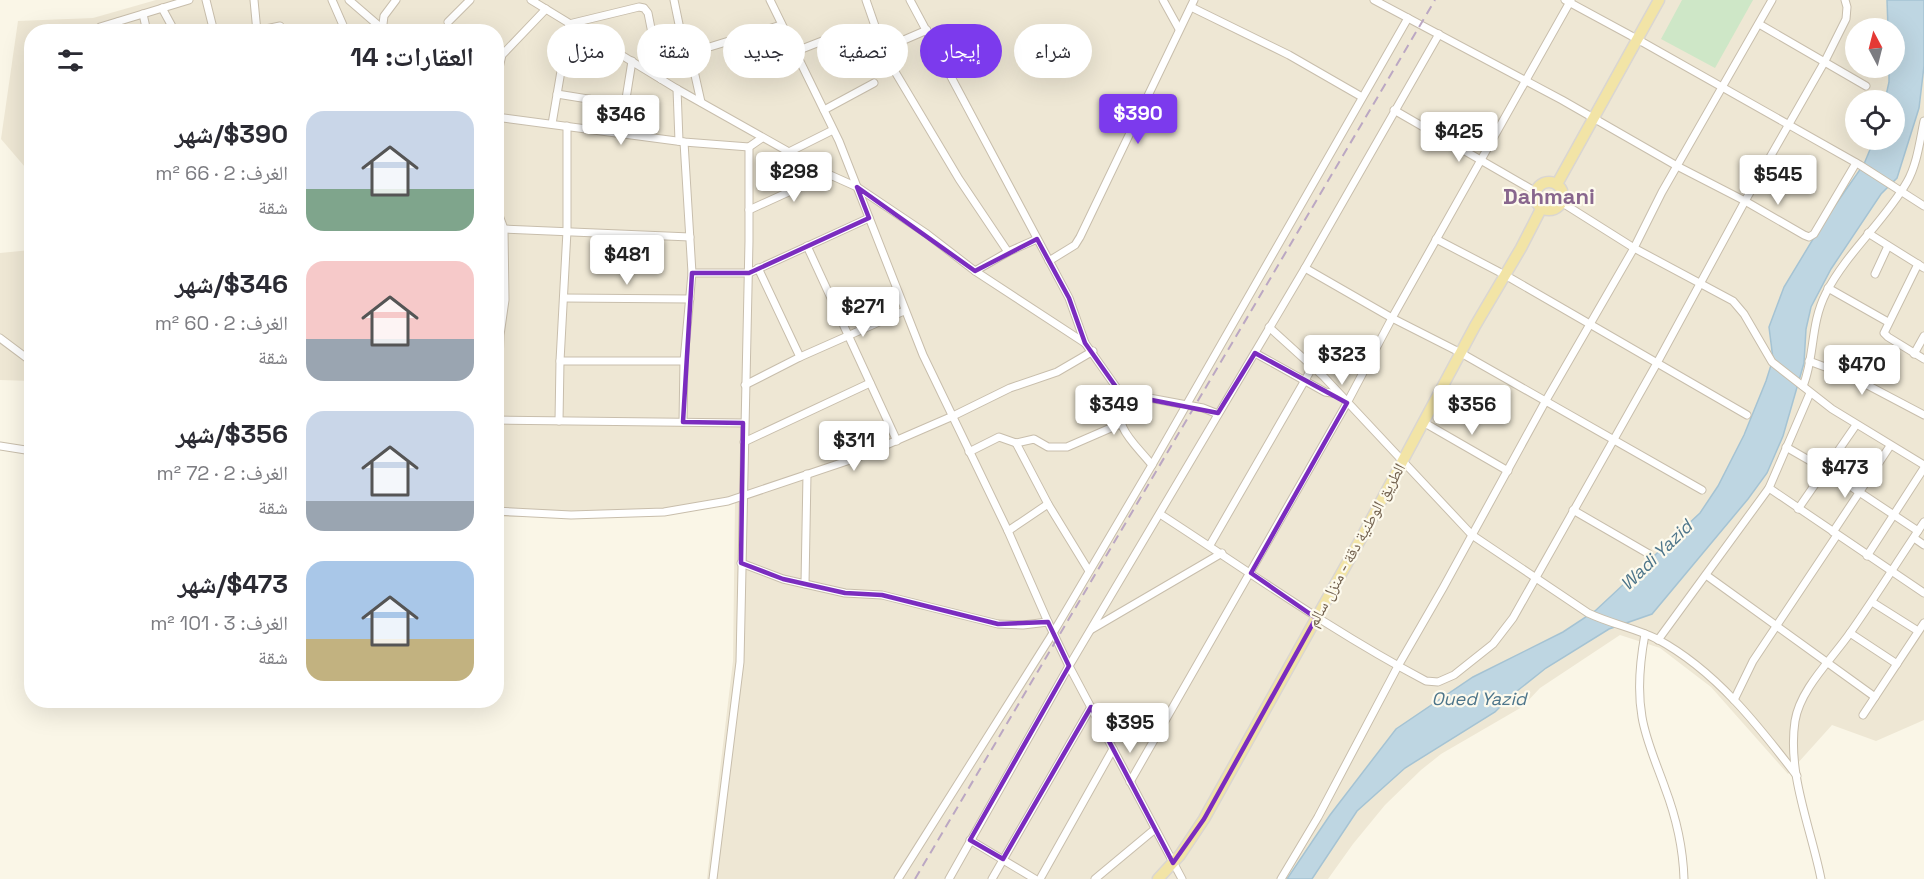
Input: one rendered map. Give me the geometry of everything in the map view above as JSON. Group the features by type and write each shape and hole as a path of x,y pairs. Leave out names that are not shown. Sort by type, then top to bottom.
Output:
{"main road":[{"path":"1557,184 1659,0"},
{"path":"1544,183 1557,184 1563,192 1562,202 1553,209 1542,207 1536,200 1536,192 1544,183"},
{"name":"الطريق الوطنية دقة - منزل سالم","path":"1158,878 1173,863 1204,819 1542,207"}],"street":[{"path":"111,24 189,0"},
{"path":"206,0 212,24"},
{"path":"254,0 256,24"},
{"path":"332,0 342,24"},
{"path":"349,0 375,24"},
{"path":"383,24 384,16 396,0"},
{"path":"448,22 470,0"},
{"path":"531,0 569,24 639,7 644,9 648,13 661,79"},
{"path":"674,0 679,24"},
{"path":"770,0 781,24"},
{"path":"866,0 874,24"},
{"path":"910,0 924,24"},
{"path":"1163,0 1179,29"},
{"path":"1374,0 1593,117 1798,232 1811,236 1814,234 1858,164"},
{"path":"1281,879 1318,817 1398,666 1545,402 1772,0"},
{"path":"1160,514 1222,553 1316,618 1398,666 1432,683 1454,675 1493,644 1513,618 1536,579 1825,61 1846,19 1845,0"},
{"path":"1130,782 1347,403 1569,1 1858,164 1924,206"},
{"path":"1049,261 1075,245 1080,237 1193,4 1362,97"},
{"path":"162,8 171,24"},
{"path":"504,52 546,9"},
{"path":"143,15 145,24"},
{"path":"898,879 1053,633 1408,18"},
{"path":"1759,24 1866,86"},
{"path":"949,879 1069,666 1305,268 1439,34"},
{"path":"625,58 762,138 857,188 927,234 975,271 1085,343 1093,351 1121,394 1118,406 1120,424 1152,465"},
{"path":"626,105 632,62"},
{"path":"805,73 833,130 904,311 1008,531 1053,633 1182,879"},
{"path":"552,124 560,78"},
{"path":"696,78 701,102"},
{"path":"900,78 959,179 1008,252"},
{"path":"952,78 1049,261 1076,315 1085,343"},
{"path":"824,110 874,83"},
{"path":"677,89 692,273 684,361 683,422"},
{"path":"557,94 634,108 640,119 638,135"},
{"path":"1394,110 1536,192"},
{"path":"504,118 682,142 749,147 762,138"},
{"path":"1802,385 1809,361 1814,326 1828,288 1910,176 1924,121"},
{"path":"559,421 567,231 567,126"},
{"path":"789,152 833,130"},
{"path":"713,879 740,662 749,273 749,147"},
{"path":"749,210 828,174"},
{"path":"1562,202 1634,248 1733,301 1744,314 1772,362 1810,393 1856,425 1924,466 1867,556"},
{"path":"692,273 749,273 869,218"},
{"path":"504,305 504,229 690,237"},
{"path":"1868,233 1921,266 1884,331 1886,336 1924,360"},
{"path":"975,271 1036,239"},
{"path":"1436,239 1505,275 1747,415"},
{"path":"807,246 897,441"},
{"path":"1875,274 1888,246"},
{"path":"758,268 800,357"},
{"path":"1305,268 1392,318 1461,353 1612,441 1702,490"},
{"path":"1828,288 1888,322"},
{"path":"564,298 690,299"},
{"path":"745,385 800,357 904,311"},
{"path":"1269,327 1347,403 1472,535 1588,613 1659,640 1706,674 1762,730 1797,776"},
{"path":"1914,354 1924,336"},
{"path":"0,338 24,356"},
{"path":"504,512 571,515 664,512 728,501 856,458 953,416 1010,388 1057,372 1093,351"},
{"path":"1255,353 1325,392 1338,394"},
{"path":"560,361 684,361"},
{"path":"1809,361 1851,377 1924,415"},
{"path":"1210,545 1312,368"},
{"path":"744,442 870,383"},
{"path":"1659,640 1769,488 1810,393"},
{"path":"1121,394 1186,405 1218,414"},
{"path":"504,420 744,423"},
{"path":"1423,422 1508,471"},
{"path":"969,452 999,437 1016,443 1034,439 1048,447 1067,447 1120,424"},
{"path":"1798,509 1856,425"},
{"path":"1016,443 1048,504 1089,572"},
{"path":"0,446 24,450"},
{"path":"1734,700 1753,661 1890,446"},
{"path":"1786,447 1826,470 1918,531"},
{"path":"805,584 807,474"},
{"path":"1769,488 1924,593"},
{"path":"1008,531 1048,504"},
{"path":"1573,510 1649,554"},
{"path":"1821,879 1797,776 1794,745 1795,721 1800,703 1810,685 1829,663 1872,602 1924,522"},
{"path":"1914,538 1924,545"},
{"path":"1091,629 1222,553"},
{"path":"741,563 783,579 845,593 882,595 998,624 1023,625 1048,622"},
{"path":"1706,574 1875,697"},
{"path":"1872,602 1918,632"},
{"path":"1863,715 1924,622"},
{"path":"1850,633 1897,664"},
{"path":"1645,634 1640,681 1642,719 1675,817 1681,845 1684,879"},
{"path":"992,879 1090,707"},
{"path":"1040,879 1113,749"},
{"path":"1095,879 1155,829"},
{"path":"970,840 1035,879"}],"highlighted area":[{"path":"857,187 975,271 1037,239 1069,298 1085,343 1121,394 1218,413 1255,353 1347,403 1251,573 1316,618 1204,819 1173,863 1091,707 1003,859 970,840 1069,666 1048,622 998,624 882,595 845,593 783,579 741,563 743,423 683,422 692,273 749,273 869,218"}],"shaded area":[{"name":"Dahmani","path":"156,0 1924,0 1924,720 1876,741 1832,725 1788,774 1711,687 1660,648 1620,635 1540,688 1522,707 1441,754 1421,770 1385,805 1328,879 707,879 733,661 735,503 650,517 504,517 504,24 24,24 24,166 1,139 18,21 93,18"},
{"path":"24,251 24,381 0,380 0,253"}],"green space":[{"path":"1682,0 1753,0 1715,68 1661,39"}],"water":[{"name":"Oued Yazid","path":"1887,0 1924,0 1924,66 1919,108 1897,178 1881,194 1831,269 1811,307 1806,329 1804,363 1783,436 1767,473 1652,614 1609,629 1546,668 1495,712 1405,768 1357,811 1312,879 1287,879 1330,815 1396,729 1473,677 1563,632 1595,611 1700,513 1718,486 1744,435 1766,381 1773,359 1769,327 1784,287 1824,221 1864,164 1870,150 1905,150 1905,90 1887,90 1889,78 1905,78 1905,18 1888,18"}],"railway":[{"path":"915,879 1435,0"}],"district":[{"name":"Dahmani","path":"1549,196"}],"water label":[{"name":"Wadi Yazid","path":"1656,555"}]}
